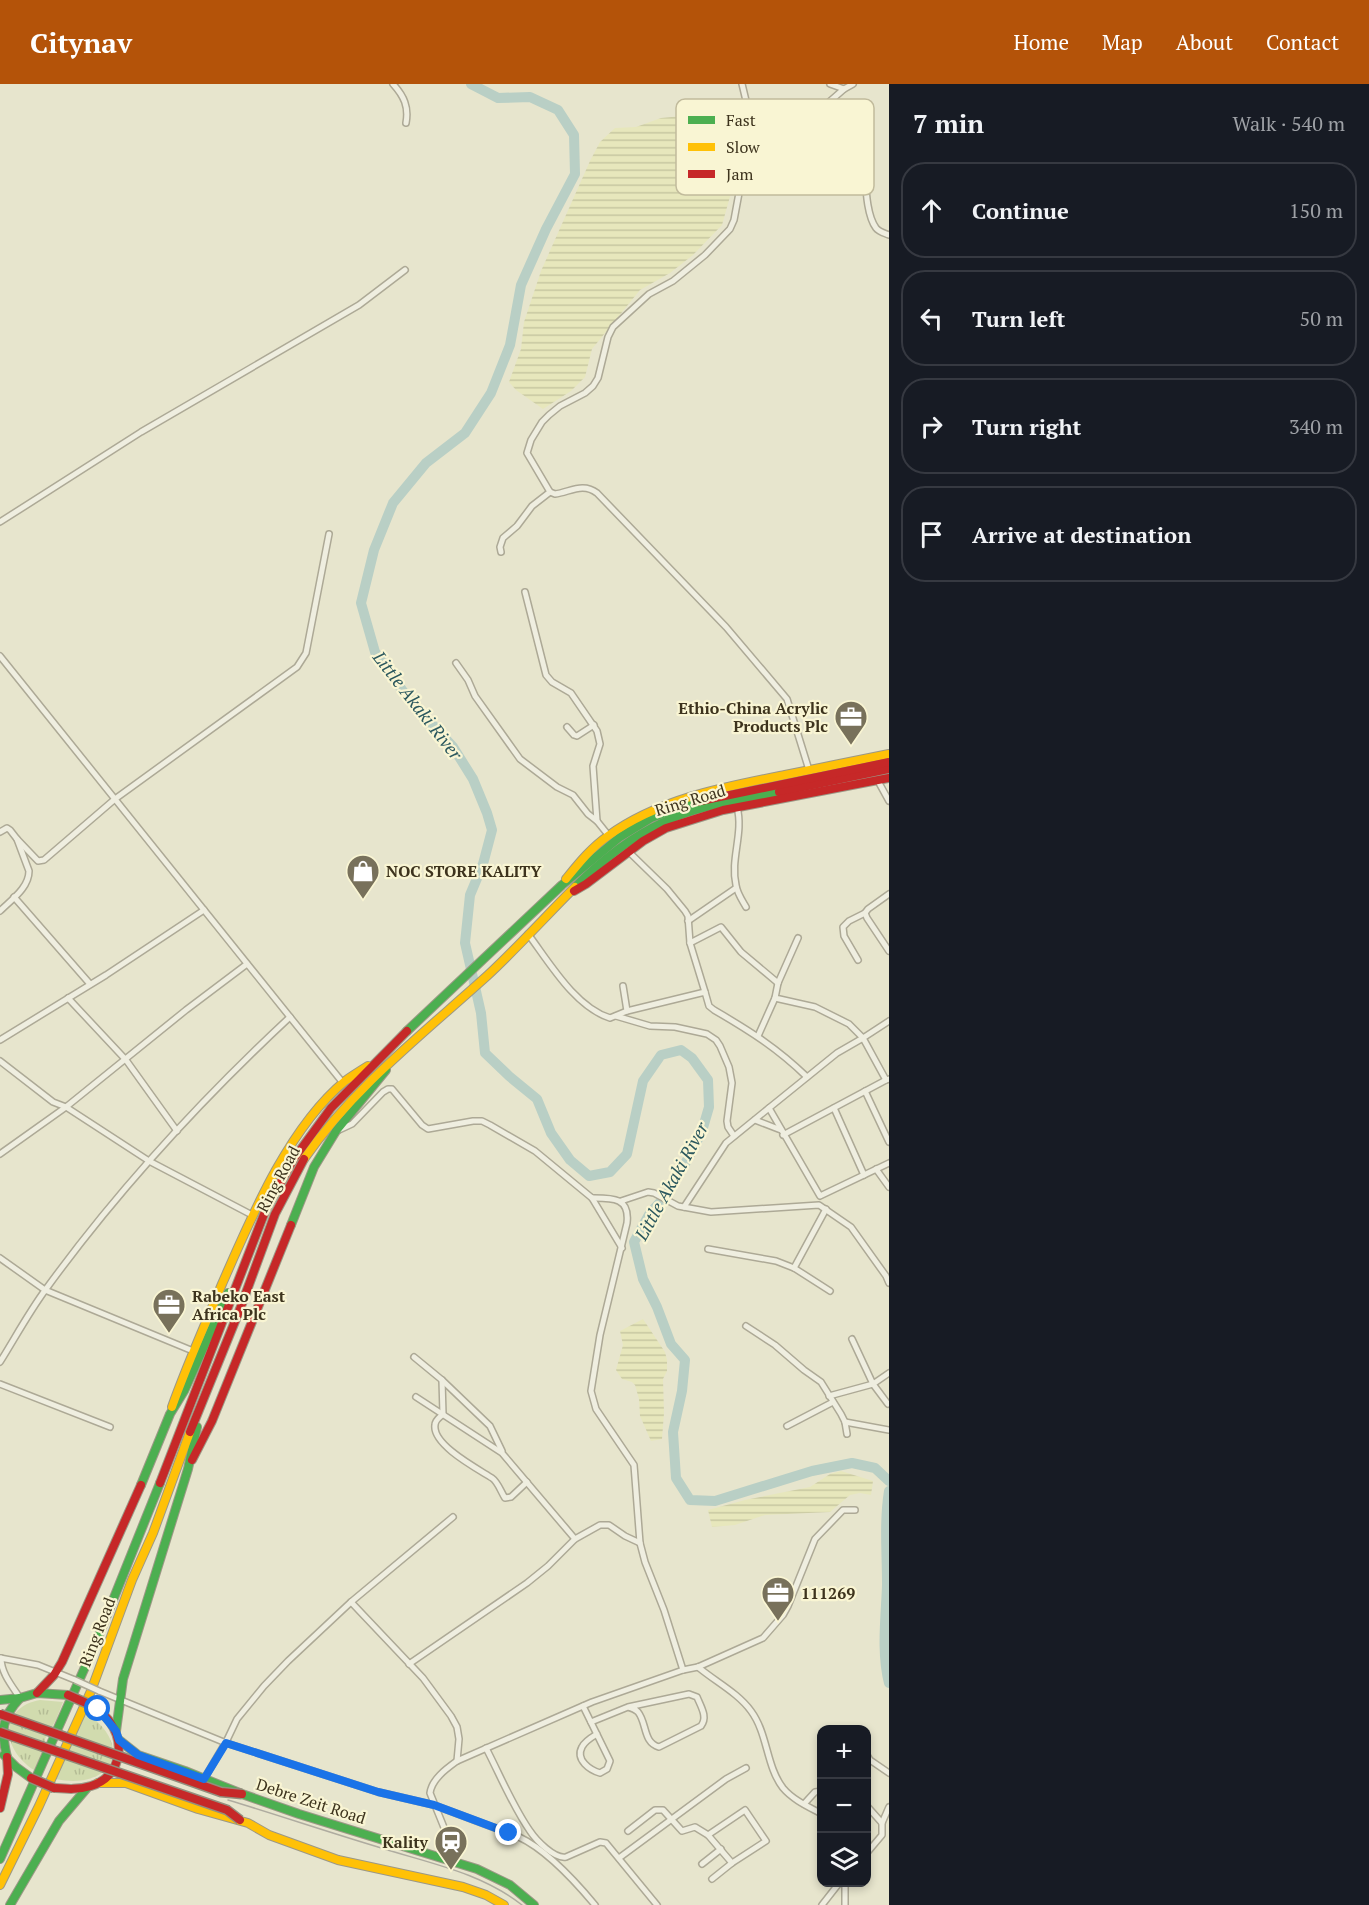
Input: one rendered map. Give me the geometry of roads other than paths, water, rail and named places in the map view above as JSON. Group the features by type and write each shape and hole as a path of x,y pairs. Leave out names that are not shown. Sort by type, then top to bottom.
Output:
{"main road":[{"path":"562,885 582,859 609,836 641,815 690,796 889,754"},
{"name":"Ring Road","path":"0,1859 97,1640 266,1209 293,1160 331,1108 382,1056 562,885 620,837 651,818 706,799 889,762"},
{"name":"Ring Road","path":"0,1885 88,1698 240,1309 262,1245 287,1187 301,1163 338,1114 390,1063 491,972 580,882 626,843 665,821 712,806 889,769"},
{"path":"570,893 586,884 642,841 666,828 737,807 889,778"},
{"path":"37,1693 62,1662 157,1448 184,1373 252,1215 299,1136 343,1083 382,1056"},
{"path":"188,1469 212,1420 304,1188 322,1151 390,1063"},
{"path":"170,1414 181,1397 220,1308 244,1265"},
{"path":"0,1750 16,1767 31,1778 54,1788 75,1790 87,1788 112,1773 118,1764 119,1699 129,1657 188,1469 200,1408"},
{"path":"0,1700 37,1693 68,1695 93,1706 103,1714 117,1736 138,1755 242,1794"},
{"path":"0,1808 8,1774 7,1757 2,1745 1,1723 6,1712 20,1698"},
{"path":"0,1714 221,1792 242,1794"},
{"path":"0,1732 227,1810 240,1820"},
{"path":"98,1783 126,1784 198,1809 248,1822 269,1835 338,1860 463,1887 486,1895 504,1905"},
{"path":"10,1905 59,1821 87,1788"},
{"name":"Debre Zeit Road","path":"242,1794 496,1878 510,1885 534,1905"}],"street":[{"path":"393,84 407,105 406,123"},
{"path":"742,84 747,99"},
{"path":"830,84 844,89"},
{"path":"833,99 853,84"},
{"path":"738,195 730,229 705,255 673,281 649,294 613,327 608,337 598,378 593,386 585,393 560,406 542,422 531,440 527,453 550,492 555,494 578,488 592,489 726,627 787,699 809,770"},
{"path":"866,195 872,221 879,231 889,235"},
{"path":"0,522 152,425 359,305 405,270"},
{"path":"501,552 503,538 517,526 532,506 550,492"},
{"path":"0,832 7,828 38,861 44,860 115,799 281,679 303,660 329,534"},
{"path":"525,592 546,675 552,682 571,693 597,731 600,744 593,766 597,821"},
{"path":"0,656 343,1083"},
{"path":"456,663 468,680 475,696 520,759 557,787 573,795 609,836"},
{"path":"567,727 577,736 594,725"},
{"path":"878,781 889,801"},
{"path":"737,807 740,817 734,873 736,888 746,907"},
{"path":"0,911 24,887 29,877 17,839"},
{"path":"628,851 685,910 690,943 709,1006 784,1054 807,1077"},
{"path":"688,921 736,888"},
{"path":"858,960 844,936 843,927 889,894"},
{"path":"14,897 90,984"},
{"path":"0,1040 204,910"},
{"path":"865,913 889,951"},
{"path":"690,943 721,927 741,952 778,983"},
{"path":"528,934 575,996 603,1016 610,1018 627,1011 705,992"},
{"path":"758,1036 798,938"},
{"path":"0,1154 66,1107 247,964"},
{"path":"623,986 627,1011"},
{"path":"68,998 126,1060 177,1131"},
{"path":"755,1120 782,1132 888,1080 863,1038 849,1024 815,1007 775,998"},
{"path":"616,1016 650,1026 707,1034 716,1040 729,1067 732,1083 728,1127 734,1136"},
{"path":"0,1362 45,1290 132,1179 240,1063 290,1017"},
{"path":"684,1207 719,1152 734,1136 837,1053 889,1021"},
{"path":"0,1061 53,1102 66,1107 149,1161 252,1215"},
{"path":"336,1131 352,1124 388,1089 392,1089 428,1129 482,1121 535,1151 592,1198 622,1248"},
{"path":"865,1092 889,1142"},
{"path":"769,1108 820,1196 819,1205"},
{"path":"834,1108 864,1175"},
{"path":"820,1196 889,1163"},
{"path":"876,1169 889,1187"},
{"path":"621,1201 648,1192 671,1203 711,1212 819,1205 851,1227 888,1275 889,1283"},
{"path":"592,1198 615,1198 621,1201 628,1216 600,1335 591,1391 596,1409 634,1465 640,1543 683,1670"},
{"path":"794,1268 826,1209"},
{"path":"708,1249 776,1261 794,1268 830,1291"},
{"path":"0,1258 45,1290 194,1351"},
{"path":"746,1326 776,1345 817,1379 845,1422 847,1434"},
{"path":"852,1339 873,1384 888,1404"},
{"path":"414,1358 442,1380 490,1426 502,1453"},
{"path":"829,1396 873,1384 889,1373"},
{"path":"442,1380 442,1414 434,1427 445,1445 464,1461 494,1480 505,1498 511,1497 527,1482"},
{"path":"0,1384 110,1427"},
{"path":"416,1397 502,1453 575,1539"},
{"path":"787,1425 833,1402"},
{"path":"845,1422 889,1430"},
{"path":"450,1861 445,1830 431,1798 431,1787 443,1772 457,1761 583,1706 683,1670 698,1667 763,1638 774,1627 788,1606 815,1539 843,1510 855,1510"},
{"path":"204,1779 226,1743 237,1719 264,1686 351,1602 453,1517"},
{"path":"409,1664 527,1583 575,1539 605,1524 640,1543"},
{"path":"351,1602 428,1684 451,1716 457,1727 459,1739 457,1761"},
{"path":"20,1698 5,1674 0,1658 38,1665 226,1743 378,1792 434,1805 530,1842 575,1882 595,1905"},
{"path":"698,1667 735,1695 751,1711 759,1726 779,1782 789,1794 817,1811"},
{"path":"591,1722 628,1707 689,1694 697,1697 705,1716 701,1726 659,1747 650,1742 638,1712 628,1707"},
{"path":"583,1706 597,1734 610,1761 607,1769 600,1773 586,1765 580,1753 587,1741 597,1734"},
{"path":"486,1748 530,1832 554,1855 561,1858 600,1842 606,1843 657,1905"},
{"path":"871,1760 889,1773"},
{"path":"619,1858 726,1779 746,1768"},
{"path":"804,1804 817,1792"},
{"path":"871,1849 882,1835 882,1823 889,1807"},
{"path":"628,1832 655,1810 663,1810 682,1831 695,1827 708,1835 732,1863"},
{"path":"708,1835 744,1810 766,1841 712,1879"},
{"path":"871,1810 882,1823"},
{"path":"530,1832 530,1842"},
{"path":"702,1864 722,1849"},
{"path":"822,1905 838,1887"},
{"path":"843,1887 845,1905"}],"waterway":[{"name":"Little Akaki River","path":"471,84 498,98 530,97 558,110 574,135 575,174 546,229 521,285 510,345 491,393 465,433 426,463 393,503 374,550 361,603 375,652 407,697 453,747 473,779 492,830 483,864 470,895 465,943 481,1013 485,1053 537,1099 551,1133 570,1160 589,1176 610,1172 627,1154 643,1081 661,1055 681,1050 692,1058 708,1080 709,1107 702,1131 666,1196 650,1213 634,1242 643,1279 671,1344 685,1360 682,1391 673,1432 676,1478 690,1500 715,1501 812,1471 852,1463 875,1468 889,1481"},
{"name":"Little Akaki River","path":"889,1491 886,1526 885,1621 889,1683"}],"tram line":[{"path":"228,1800 471,1876 489,1884 522,1905"}],"place":[{"name":"Ethio-China Acrylic Products Plc","path":"851,746"},
{"name":"NOC STORE KALITY","path":"363,900"},
{"name":"Rabeko East Africa Plc","path":"169,1334"},
{"name":"111269","path":"778,1622"},
{"name":"Kality","path":"451,1871"}]}
